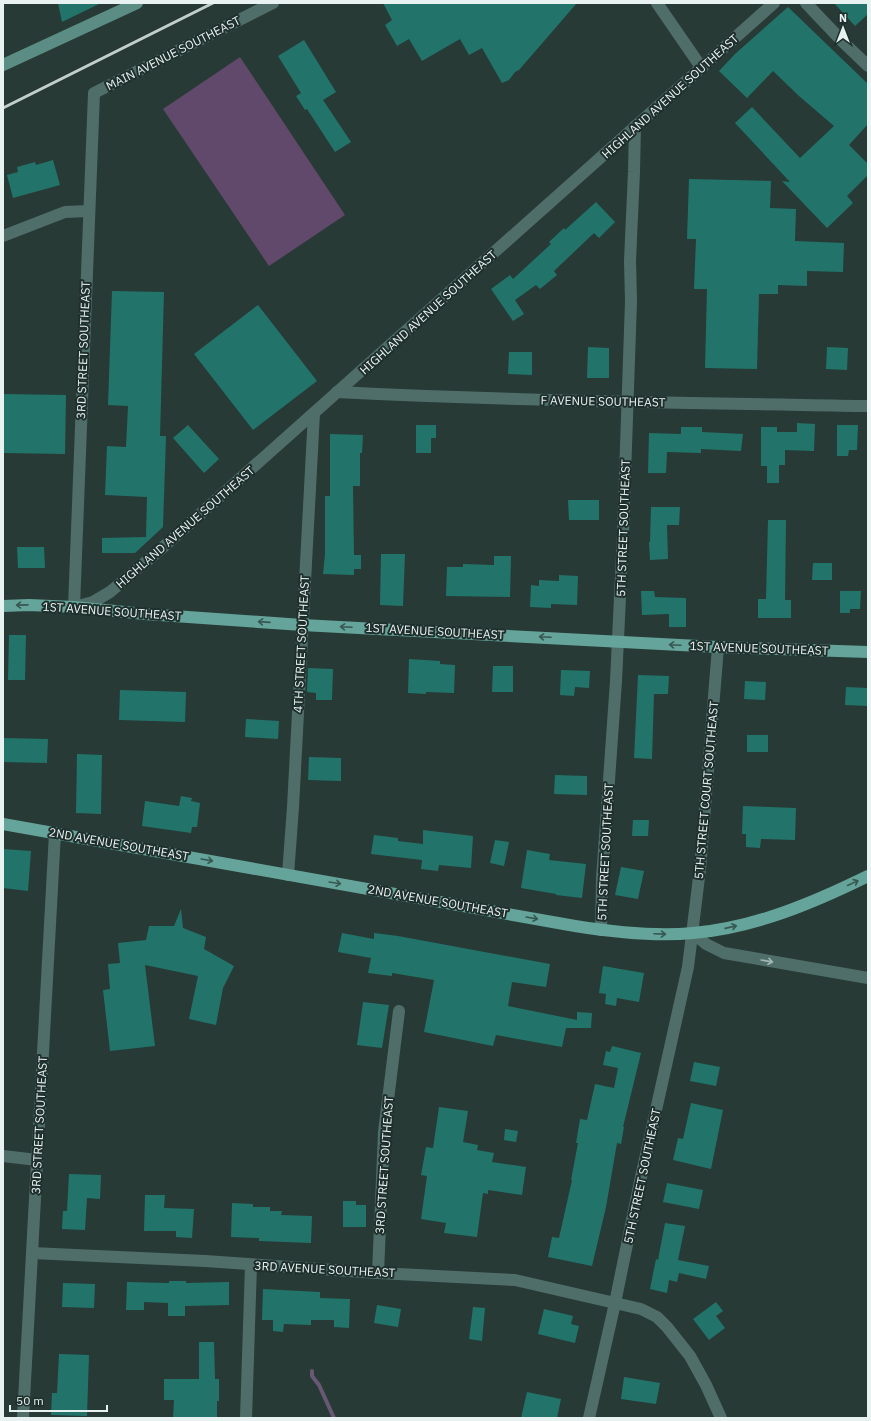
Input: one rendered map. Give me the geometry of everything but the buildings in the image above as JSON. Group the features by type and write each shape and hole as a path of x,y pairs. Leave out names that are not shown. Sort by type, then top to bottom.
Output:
{"main road":[{"name":"1ST AVENUE SOUTHEAST","path":"3,606 29,605 74,607 145,614 302,625 618,642 868,652"},
{"name":"2ND AVENUE SOUTHEAST","path":"3,824 601,930 666,934 693,933 728,928 752,922 821,897 868,876"}],"street":[{"path":"3,65 137,3"},
{"name":"MAIN AVENUE SOUTHEAST","path":"94,93 273,3"},
{"path":"656,3 701,67"},
{"name":"HIGHLAND AVENUE SOUTHEAST","path":"74,607 93,602 110,592 167,544 774,3"},
{"path":"806,3 842,42 868,66"},
{"name":"3RD STREET SOUTHEAST","path":"74,607 88,211 94,93"},
{"name":"5TH STREET SOUTHEAST","path":"601,930 602,879 618,642 628,402 631,301 630,260 635,126"},
{"path":"3,236 64,212 88,211"},
{"name":"F AVENUE SOUTHEAST","path":"337,392 414,396 628,402 868,406"},
{"name":"4TH STREET SOUTHEAST","path":"288,875 314,413"},
{"name":"5TH STREET COURT SOUTHEAST","path":"693,933 701,861 718,647"},
{"name":"3RD STREET SOUTHEAST","path":"23,1418 55,833"},
{"path":"693,933 706,944 724,954 868,978"},
{"name":"5TH STREET SOUTHEAST","path":"589,1418 688,967 693,933"},
{"name":"3RD STREET SOUTHEAST","path":"378,1273 384,1132 399,1011"},
{"path":"3,1156 37,1160"},
{"name":"3RD AVENUE SOUTHEAST","path":"32,1253 205,1261 251,1265 309,1267 378,1273 515,1280 641,1309 657,1317 690,1356 706,1385 721,1418"},
{"path":"246,1418 251,1265"}],"shaded area":[{"path":"240,57 345,215 269,266 163,109"}],"waterway":[{"path":"312,1371 312,1376 319,1385 334,1418"}],"railway":[{"path":"3,108 213,3"}]}
